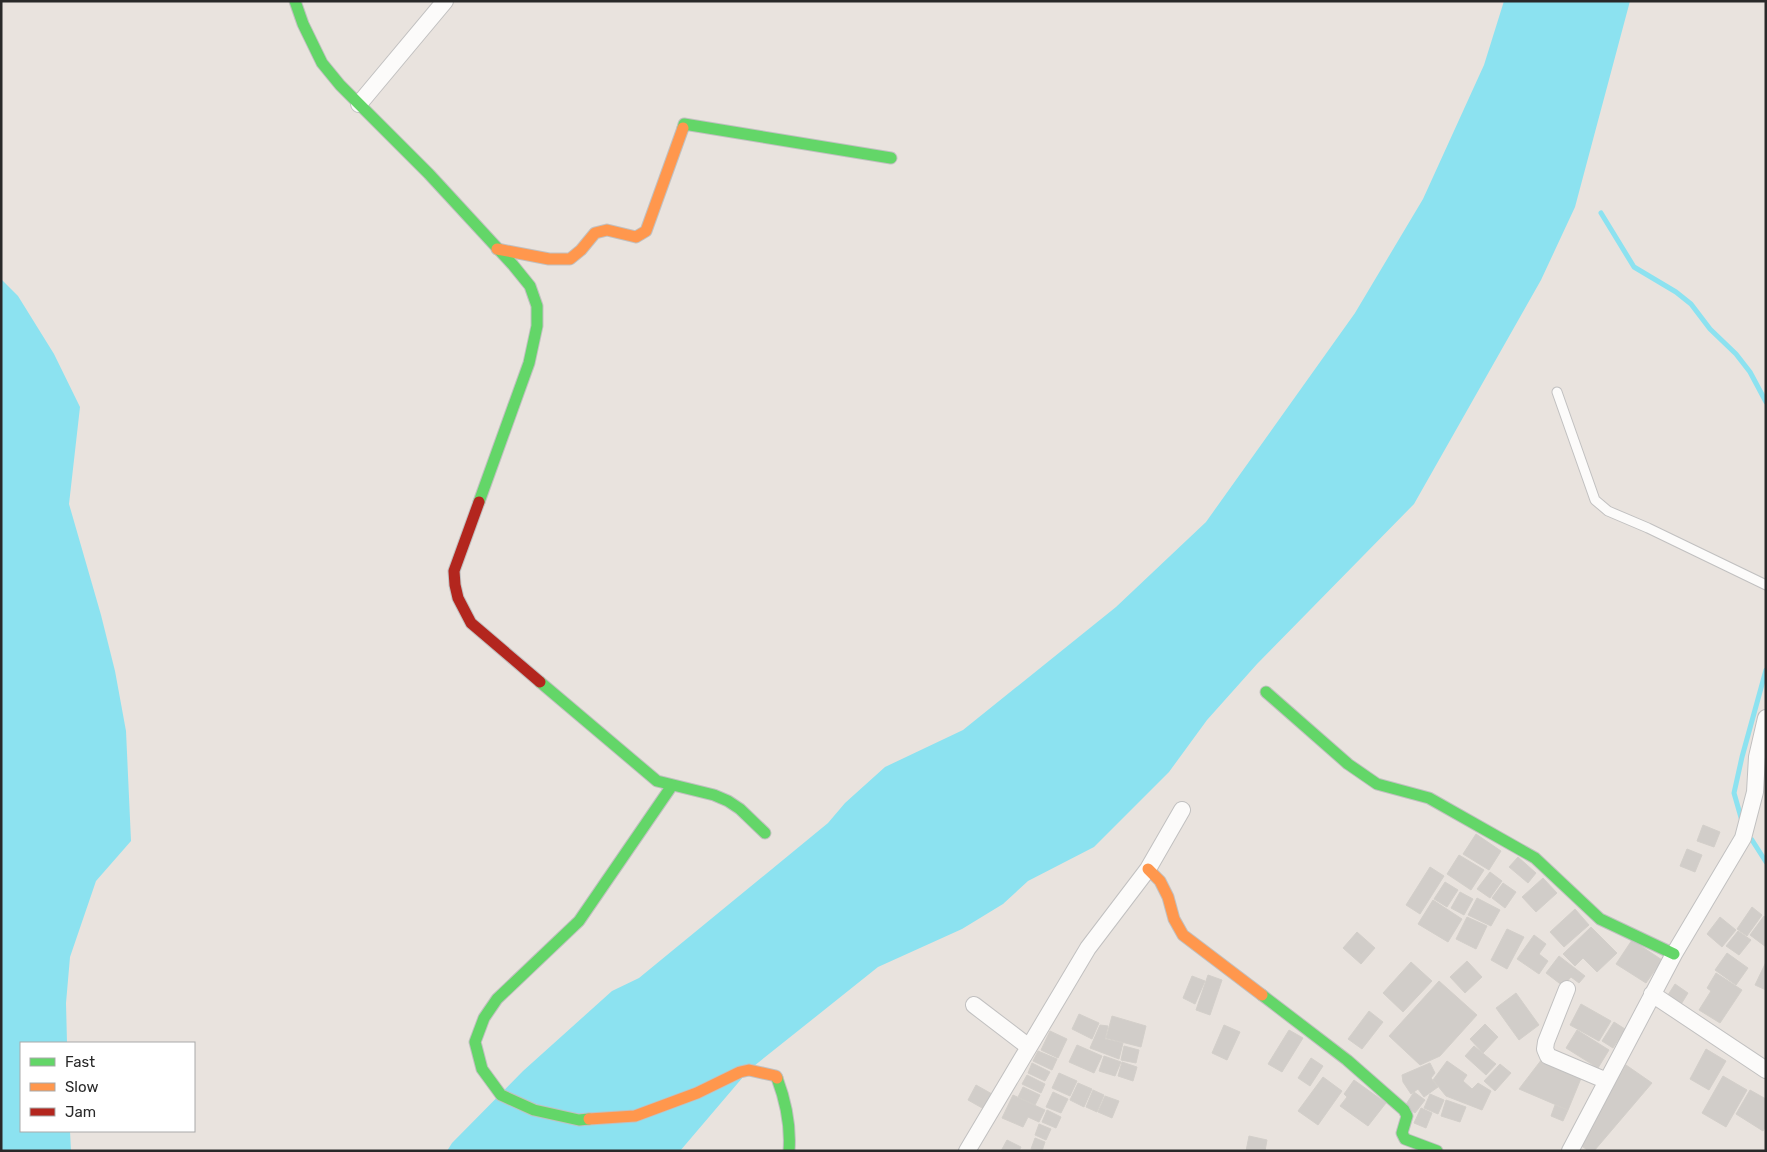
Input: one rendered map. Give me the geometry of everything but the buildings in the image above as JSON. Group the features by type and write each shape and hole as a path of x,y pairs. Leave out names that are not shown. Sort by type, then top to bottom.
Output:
{"street":[{"path":"295,1 303,24 322,62 340,85 429,174 530,286 537,306 536,326 529,363 454,571 453,583 462,611 471,623 656,781 671,787 723,798 739,809 765,833"},
{"path":"359,104 445,1"},
{"path":"497,249 549,259 570,259 581,250 595,233 607,230 636,237 646,231 684,124 891,158"},
{"path":"1266,692 1348,764 1377,784 1429,798 1535,858 1600,919 1674,954"},
{"path":"1570,1151 1674,954 1743,838 1761,761 1766,718"},
{"path":"671,787 578,921 497,999 484,1018 476,1042 482,1069 500,1095 534,1110 579,1120 634,1116 697,1093 740,1072 749,1070 776,1076 787,1108 791,1129 789,1151"},
{"path":"967,1151 1088,948 1148,869 1182,810"},
{"path":"1148,869 1160,881 1182,935 1346,1060 1404,1110 1407,1116 1402,1133 1405,1139 1437,1151"},
{"path":"1567,989 1546,1042 1545,1049 1548,1056 1607,1081"},
{"path":"1652,994 1766,1070"},
{"path":"974,1006 1029,1047"}],"lane":[{"path":"1557,392 1595,500 1608,511 1766,584"}],"water":[{"path":"1504,1 1630,1 1575,207 1541,280 1414,504 1257,664 1207,720 1169,772 1094,847 1028,881 1003,904 962,929 878,967 749,1070 680,1151 447,1151 452,1143 523,1071 612,991 639,978 828,823 845,803 885,767 963,730 1116,607 1206,522 1355,313 1423,199 1484,65"},
{"path":"1,279 18,296 54,354 80,407 69,504 115,671 126,731 131,841 96,881 70,957 66,1003 67,1042 20,1042 20,1132 70,1132 71,1151 1,1151"}],"waterway":[{"path":"1601,213 1634,267 1676,292 1691,304 1710,329 1736,354 1750,372 1766,402"},
{"path":"1742,821 1734,793 1766,670"},
{"path":"1752,840 1766,862"}],"traffic: fast":[{"path":"295,1 303,24 322,63 340,85 429,174 530,286 537,306 537,326 529,363 479,502"},
{"path":"683,128 684,124 891,158"},
{"path":"540,682 657,781 714,795 728,801 740,809 765,833"},
{"path":"1266,692 1348,764 1377,784 1429,798 1535,858 1600,919 1674,954"},
{"path":"589,1119 579,1120 534,1110 501,1095 482,1069 475,1042 484,1018 497,999 579,921 671,787"},
{"path":"1262,995 1347,1060 1404,1110 1407,1116 1402,1133 1405,1139 1437,1151"},
{"path":"777,1078 787,1114 789,1151"}],"traffic: slow":[{"path":"497,249 549,259 570,259 581,250 595,233 607,230 636,237 646,231 683,128"},
{"path":"1148,869 1160,881 1168,897 1174,919 1183,935 1262,995"},
{"path":"589,1119 635,1116 697,1093 740,1072 749,1070 776,1076 777,1078"}],"traffic: jam":[{"path":"479,502 454,571 458,598 471,623 540,682"}]}
